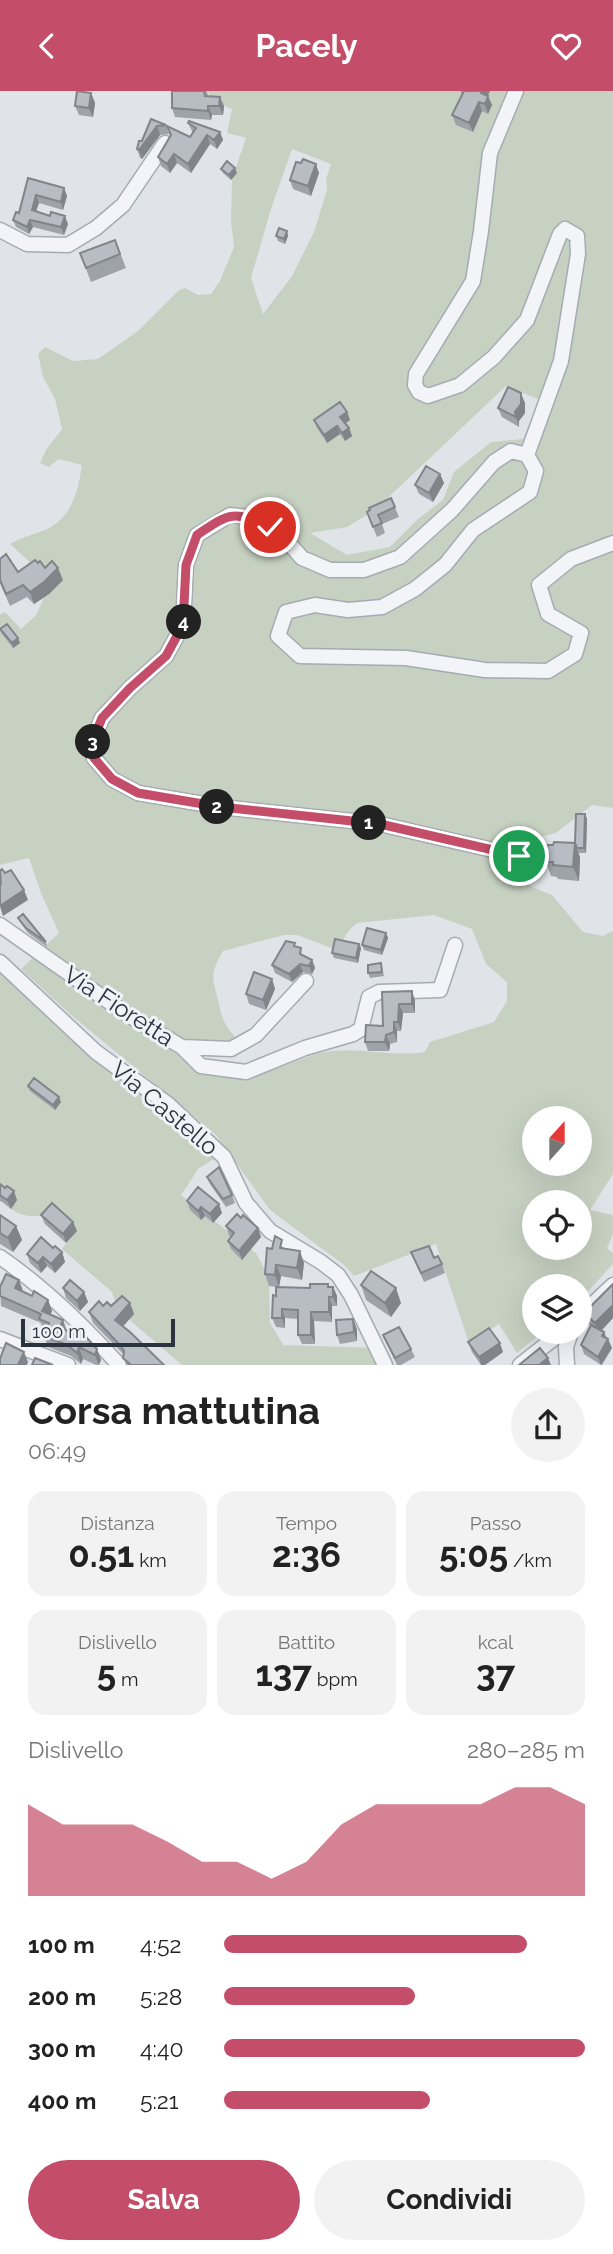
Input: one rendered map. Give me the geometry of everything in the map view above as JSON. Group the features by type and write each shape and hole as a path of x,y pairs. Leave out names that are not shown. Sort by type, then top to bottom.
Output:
{"street":[{"path":"516,91 490,153 473,281 416,374 415,385 419,392 428,396 460,385 494,357 527,320 560,234 565,229 573,232 577,236 578,254 561,361 527,455"},
{"path":"0,230 27,244 68,245 96,228 123,205 165,143"},
{"path":"519,856 380,824 221,807 138,793 112,779 94,758 93,740 102,718 166,656 183,625 186,565 197,535 230,515 248,517 270,527 302,558 330,570 364,570 400,557 452,510 494,462 511,451 527,455 536,471 530,492 473,530 445,565 415,589 382,607 348,610 315,605 286,613 278,636 300,656 405,658 485,670 548,671 575,654 581,633 548,614 539,585 571,559 613,543"},
{"name":"Via Fioretta","path":"0,925 125,1013 182,1047 231,1049 256,1035 306,981"},
{"path":"182,1047 201,1066 246,1072 305,1048 353,1034 360,1029 369,997 379,992 440,990 455,945"},
{"name":"Via Castello","path":"0,962 96,1052 169,1105 224,1157 247,1203 270,1231 321,1262 338,1276 351,1295 385,1365"},
{"path":"0,1257 74,1317 119,1365"},
{"path":"592,1305 613,1285"},
{"path":"0,1339 68,1365"},
{"path":"520,1365 547,1344"},
{"path":"560,1365 564,1344"},
{"path":"567,1344 567,1365"}],"green space":[{"path":"208,91 613,91 613,808 592,805 556,833 529,840 504,842 496,861 523,864 530,886 552,895 583,932 603,936 613,931 613,1174 592,1207 592,1190 522,1190 522,1260 592,1260 592,1210 613,1215 613,1234 607,1248 613,1253 613,1264 592,1287 592,1274 522,1274 522,1344 528,1344 517,1353 499,1324 469,1343 436,1244 354,1276 344,1265 270,1210 216,1135 71,1015 21,969 59,933 29,858 0,865 0,614 5,612 21,629 36,615 48,589 36,568 10,544 51,527 65,515 76,491 82,465 59,459 49,467 40,463 62,429 55,399 43,377 38,354 45,347 73,361 98,359 138,331 179,290 185,288 198,295 211,294 220,281 234,247 231,222 232,179 246,138 227,133 232,109 211,100","holes":["292,149 331,164 326,179 327,190 314,232 292,276 263,314 251,278","506,386 540,400 523,439 491,442 454,472 443,500 419,518 390,547 347,555 310,533 347,527 375,510","434,915 472,929 486,964 507,982 507,1001 494,1022 430,1042 425,1052 330,1051 270,1071 251,1074 232,1071 193,1053 238,1041 224,1022 214,985 214,970 223,951 284,935 297,935 334,949 358,923"]},
{"path":"0,970 95,1056 178,1121 214,1159 199,1168 181,1195 256,1253 269,1278 270,1323 284,1346 376,1348 384,1365 182,1365 118,1310 112,1292 62,1249 77,1230 71,1223 55,1217 19,1214 11,1209 0,1190"}],"building":[{"path":"77,91 91,93 89,108 75,106"},
{"path":"172,91 204,91 205,96 220,97 219,106 208,106 208,111 172,108"},
{"path":"464,91 482,91 481,93 488,96 485,104 479,102 469,123 452,115"},
{"path":"151,119 166,125 157,126 139,150 139,141 142,141"},
{"path":"189,121 220,132 214,140 207,135 188,164 174,154 167,164 158,157 171,135 167,126 190,137 196,128 188,123"},
{"path":"303,159 316,164 308,186 290,180 296,162 301,163"},
{"path":"227,161 235,168 229,175 221,169"},
{"path":"28,178 64,188 61,202 36,195 32,210 50,216 51,212 65,216 61,227 30,220 27,227 13,220 16,212 19,213"},
{"path":"279,228 287,231 284,239 276,236"},
{"path":"115,240 120,254 86,268 80,253"},
{"path":"508,387 521,393 521,404 515,412 516,417 498,408"},
{"path":"340,402 347,412 340,417 349,428 342,433 337,426 324,435 314,420"},
{"path":"426,466 440,474 429,493 415,485"},
{"path":"391,498 395,507 378,515 382,523 373,527 367,512 369,508"},
{"path":"6,554 18,572 35,560 38,563 40,561 45,568 52,561 58,568 30,592 23,585 6,594 0,580 0,559"},
{"path":"7,624 18,638 12,643 0,629"},
{"path":"576,814 585,814 584,848 577,848 575,843"},
{"path":"554,842 575,843 573,867 546,862 547,845 553,845"},
{"path":"2,869 5,873 11,870 24,890 0,906 0,871"},
{"path":"23,914 46,942 26,928 18,918"},
{"path":"367,928 386,933 381,950 362,945"},
{"path":"335,939 359,944 356,958 332,953"},
{"path":"286,941 301,948 300,954 312,960 309,966 300,964 289,974 272,965"},
{"path":"381,963 382,972 368,973 368,965"},
{"path":"254,972 272,979 263,1000 246,994"},
{"path":"412,991 412,1004 399,1004 398,1022 394,1022 394,1032 386,1035 385,1042 365,1042 366,1025 383,1026 382,992"},
{"path":"34,1078 59,1097 53,1105 28,1086"},
{"path":"219,1167 232,1195 223,1199 207,1177"},
{"path":"0,1184 14,1191 7,1200 0,1195"},
{"path":"198,1187 219,1204 210,1214 201,1207 198,1211 187,1201"},
{"path":"52,1203 73,1222 63,1234 41,1215"},
{"path":"237,1214 241,1218 243,1215 258,1228 239,1251 228,1241 234,1233 226,1226"},
{"path":"0,1215 16,1226 8,1238 0,1233"},
{"path":"275,1236 282,1240 280,1248 300,1251 297,1268 276,1265 275,1275 265,1274 267,1248 272,1249"},
{"path":"41,1237 62,1252 51,1264 43,1257 38,1263 27,1254"},
{"path":"429,1246 434,1258 438,1256 442,1264 421,1273 411,1252"},
{"path":"371,1271 396,1288 385,1303 361,1285"},
{"path":"6,1274 19,1280 15,1288 32,1296 34,1291 48,1300 42,1311 63,1320 60,1327 75,1335 78,1328 97,1349 95,1355 79,1347 77,1353 67,1345 44,1336 49,1323 39,1319 41,1314 0,1296 0,1287"},
{"path":"70,1280 84,1292 77,1301 63,1288"},
{"path":"310,1284 328,1284 328,1287 333,1287 333,1297 329,1297 329,1312 311,1312 311,1335 298,1335 298,1310 282,1309 282,1318 272,1318 273,1295 276,1296 276,1287 310,1288"},
{"path":"613,1284 613,1305 595,1323 592,1320 592,1305"},
{"path":"122,1296 130,1303 115,1320 164,1365 131,1365 123,1358 124,1351 120,1345 89,1312 99,1301 103,1306 107,1302 111,1306"},
{"path":"353,1319 354,1332 337,1335 336,1320"},
{"path":"592,1326 604,1332 602,1336 608,1339 598,1357 581,1345 592,1344"},
{"path":"399,1327 411,1349 395,1358 383,1335"},
{"path":"489,1328 500,1343 479,1357 468,1342"},
{"path":"6,1343 24,1352 18,1365 0,1365"},
{"path":"540,1348 548,1358 539,1365 519,1365"},
{"path":"35,1358 53,1365 32,1365"}],"route":[{"path":"270,527 248,517 230,515 197,535 186,565 183,625 166,656 102,718 93,740 94,758 112,779 138,793 221,807 380,824 519,856"}]}
